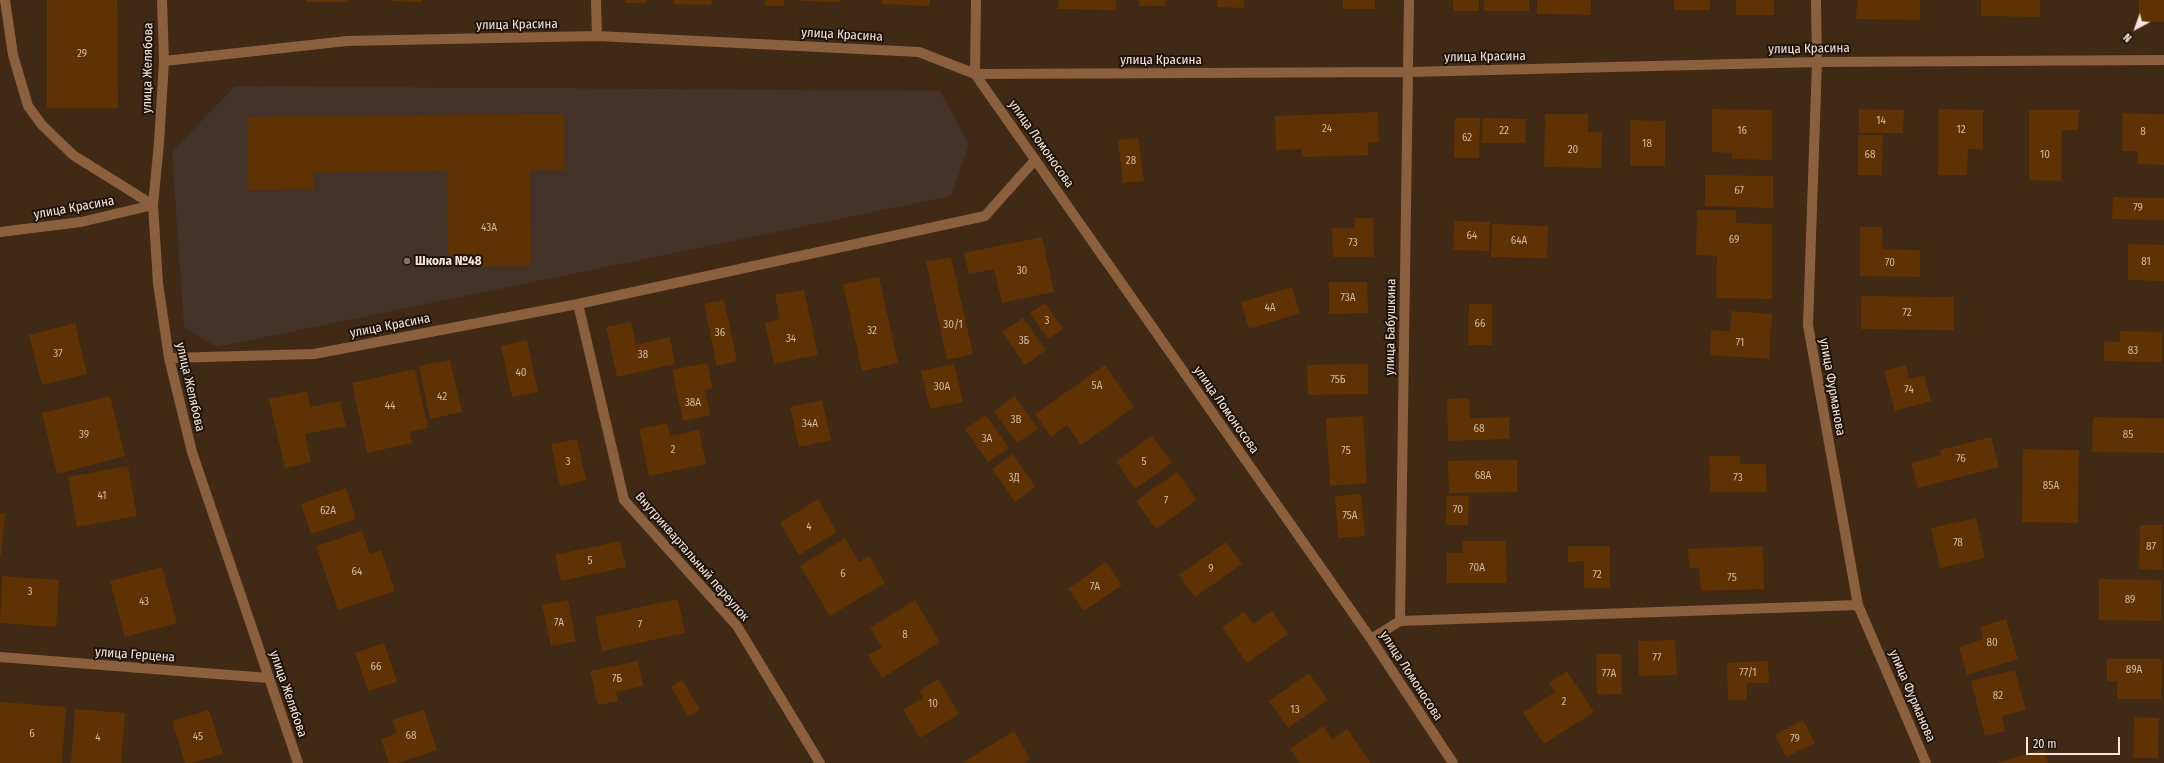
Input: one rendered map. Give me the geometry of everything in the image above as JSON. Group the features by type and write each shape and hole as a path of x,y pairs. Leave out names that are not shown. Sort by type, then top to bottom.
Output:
{"street":[{"path":"5,0 13,54 28,106 42,125 73,155 153,205"},
{"name":"улица Желябова","path":"162,0 164,61 159,143 153,205 158,283 169,358 192,452 298,763"},
{"path":"596,0 597,36"},
{"path":"975,74 976,0"},
{"name":"улица Бабушкина","path":"1400,621 1409,0"},
{"name":"улица Фурманова","path":"1816,0 1817,62 1808,326 1858,605 1926,763"},
{"name":"улица Красина","path":"164,61 347,41 597,36 919,52 975,74 1408,72 1817,62 2164,60"},
{"name":"улица Ломоносова","path":"975,74 1371,639 1453,763"},
{"name":"улица Красина","path":"169,358 314,354 578,304 985,216 1035,160"},
{"name":"улица Красина","path":"0,232 81,222 153,205"},
{"name":"Внутриквартальный переулок","path":"578,304 624,500 737,626 820,763"},
{"path":"1371,639 1400,621 1858,605"},
{"name":"улица Герцена","path":"0,657 268,678"}],"shaded area":[{"name":"Школа №48","path":"235,86 940,91 969,144 951,196 217,347 184,327 172,152"}],"building":[{"path":"47,0 117,0 118,108 47,108"},
{"path":"306,0 348,0 348,2 306,2"},
{"path":"422,0 422,2 391,1"},
{"path":"626,0 646,0 645,3 626,3"},
{"path":"674,0 712,0 711,5 674,4"},
{"path":"765,0 784,0 784,6 765,6"},
{"path":"839,0 839,2 801,1"},
{"path":"882,0 930,0 929,6 882,4"},
{"path":"1059,0 1116,0 1116,10 1058,9"},
{"path":"1139,0 1165,0 1165,6 1139,6"},
{"path":"1217,0 1244,0 1244,8 1217,7"},
{"path":"1343,0 1375,0 1375,9 1343,9"},
{"path":"1453,0 1479,0 1479,11 1453,11"},
{"path":"1484,0 1529,0 1529,11 1484,11"},
{"path":"1537,0 1591,0 1591,15 1537,14"},
{"path":"1674,0 1710,0 1710,10 1674,10"},
{"path":"1736,0 1774,0 1774,15 1736,15"},
{"path":"1857,0 1920,0 1920,20 1856,19"},
{"path":"1981,0 2040,0 2040,17 1981,16"},
{"path":"2139,0 2164,0 2164,22 2139,22"},
{"path":"1712,109 1772,110 1772,160 1732,159 1732,153 1712,152"},
{"path":"1859,109 1904,110 1903,133 1859,133"},
{"path":"1939,109 1983,110 1983,150 1968,149 1967,175 1938,175"},
{"path":"2029,110 2079,110 2078,130 2062,130 2061,181 2029,180"},
{"path":"1378,112 1379,142 1368,143 1368,155 1302,157 1301,149 1276,150 1275,116"},
{"path":"2123,113 2164,114 2164,165 2137,164 2138,151 2122,151"},
{"path":"564,114 565,170 530,170 531,266 448,266 447,171 314,172 314,189 248,190 248,117"},
{"path":"1545,114 1588,114 1588,132 1602,132 1601,168 1544,167"},
{"path":"1455,118 1480,118 1479,158 1454,158"},
{"path":"1483,118 1526,119 1525,143 1482,143"},
{"path":"1630,120 1665,121 1665,166 1630,166"},
{"path":"1858,135 1883,135 1882,175 1858,175"},
{"path":"1138,138 1144,181 1123,183 1118,140"},
{"path":"1705,175 1773,176 1773,208 1705,206"},
{"path":"2113,197 2164,198 2164,220 2112,219"},
{"path":"1697,210 1736,210 1736,223 1772,224 1772,299 1716,298 1717,256 1696,255"},
{"path":"1355,218 1373,218 1374,257 1333,257 1332,228 1355,228"},
{"path":"1454,221 1490,222 1489,251 1453,250"},
{"path":"1492,224 1548,226 1547,258 1491,257"},
{"path":"1860,227 1882,227 1883,249 1920,250 1920,277 1860,276"},
{"path":"1042,237 1054,292 1002,303 994,269 969,274 964,253"},
{"path":"2128,244 2164,245 2164,281 2128,280"},
{"path":"951,257 973,354 947,360 926,262"},
{"path":"879,277 898,363 862,371 843,284"},
{"path":"1329,282 1367,282 1368,313 1329,314"},
{"path":"1292,287 1300,313 1249,329 1241,302"},
{"path":"804,290 818,355 774,364 765,323 780,319 775,295"},
{"path":"1861,296 1954,297 1954,330 1861,329"},
{"path":"724,300 737,361 717,366 704,304"},
{"path":"1045,303 1063,329 1048,339 1030,313"},
{"path":"1469,304 1492,304 1492,345 1468,345"},
{"path":"1732,311 1772,314 1769,359 1710,355 1711,330 1730,331"},
{"path":"1023,318 1046,350 1025,365 1002,332"},
{"path":"631,322 636,345 670,337 675,364 617,377 606,327"},
{"path":"75,323 87,374 42,385 29,335"},
{"path":"2120,331 2162,332 2162,362 2104,361 2104,341 2120,342"},
{"path":"527,340 538,392 512,397 501,346"},
{"path":"450,360 462,412 430,419 419,366"},
{"path":"707,363 713,389 705,390 710,415 683,421 672,370"},
{"path":"954,364 963,402 930,409 921,371"},
{"path":"1368,364 1368,394 1308,395 1307,365"},
{"path":"1105,365 1134,407 1081,445 1067,425 1051,437 1035,414"},
{"path":"1906,365 1909,379 1924,375 1931,401 1895,411 1884,371"},
{"path":"415,369 428,428 410,432 412,443 367,453 352,383"},
{"path":"307,391 310,407 340,401 346,426 305,434 311,462 285,468 269,399"},
{"path":"110,396 125,456 57,474 42,413"},
{"path":"1015,396 1038,429 1017,443 994,411"},
{"path":"1469,398 1470,418 1509,417 1509,439 1448,441 1447,399"},
{"path":"822,400 831,440 799,447 790,407"},
{"path":"986,415 1009,448 988,462 965,429"},
{"path":"1363,416 1367,483 1330,486 1326,418"},
{"path":"2093,417 2164,418 2164,453 2092,452"},
{"path":"667,423 670,436 699,430 706,464 649,476 639,429"},
{"path":"1152,436 1172,463 1135,489 1116,461"},
{"path":"1991,437 1999,467 1918,488 1911,463 1941,455 1940,450"},
{"path":"577,439 586,480 560,486 551,444"},
{"path":"2023,449 2079,450 2078,523 2022,522"},
{"path":"1013,454 1035,487 1015,502 992,469"},
{"path":"1709,456 1740,456 1740,464 1766,464 1767,492 1710,492"},
{"path":"1517,460 1517,492 1449,493 1448,461"},
{"path":"128,466 137,516 77,527 68,477"},
{"path":"1177,472 1197,500 1156,529 1136,501"},
{"path":"346,488 356,519 311,534 301,504"},
{"path":"1361,494 1365,536 1338,538 1335,496"},
{"path":"1447,496 1469,496 1468,525 1446,525"},
{"path":"818,499 837,532 799,555 780,523"},
{"path":"0,514 5,514 1,555 0,555"},
{"path":"1976,518 1985,558 1940,568 1931,528"},
{"path":"2140,525 2163,525 2163,570 2139,569"},
{"path":"362,531 370,554 381,550 395,591 338,610 316,546"},
{"path":"845,538 859,562 869,556 885,583 830,616 800,566"},
{"path":"620,541 626,567 561,581 555,555"},
{"path":"1462,541 1506,541 1507,583 1447,583 1447,553 1463,553"},
{"path":"1226,542 1242,564 1195,597 1179,575"},
{"path":"1568,546 1610,546 1610,588 1584,588 1584,561 1568,562"},
{"path":"1763,546 1764,589 1701,591 1699,568 1689,568 1688,549"},
{"path":"1106,562 1122,585 1084,611 1068,589"},
{"path":"162,567 177,623 125,637 110,581"},
{"path":"2,576 59,580 56,627 0,623"},
{"path":"2099,579 2161,580 2161,621 2099,620"},
{"path":"678,599 685,633 602,651 595,617"},
{"path":"568,600 576,641 551,646 542,605"},
{"path":"915,600 940,642 882,678 868,655 882,647 870,628"},
{"path":"1272,611 1288,634 1247,663 1222,627 1244,612 1253,624"},
{"path":"2006,619 2018,659 1967,675 1959,647 1983,639 1980,627"},
{"path":"1675,640 1677,675 1639,676 1638,641"},
{"path":"384,643 397,682 368,691 355,653"},
{"path":"1596,654 1621,654 1622,694 1597,695"},
{"path":"2107,659 2162,659 2161,699 2117,699 2117,681 2107,681"},
{"path":"638,661 643,686 616,692 618,701 598,705 590,671"},
{"path":"1768,661 1769,683 1747,683 1747,700 1728,700 1727,663"},
{"path":"2015,670 2026,710 2002,716 2005,731 1985,736 1971,681"},
{"path":"1567,671 1594,712 1544,744 1523,713 1555,692 1549,683"},
{"path":"1309,673 1328,700 1288,728 1269,701"},
{"path":"938,679 959,714 920,738 903,710 923,698 919,691"},
{"path":"682,680 700,710 688,716 671,687"},
{"path":"0,702 66,707 62,763 0,763"},
{"path":"75,709 125,713 121,763 71,763"},
{"path":"209,710 223,754 192,763 185,763 172,721"},
{"path":"424,710 437,750 398,763 389,763 381,739 397,733 392,720"},
{"path":"2134,717 2159,718 2158,758 2133,758"},
{"path":"1803,720 1815,743 1786,757 1775,735"},
{"path":"1323,726 1333,740 1347,729 1371,763 1300,763 1290,749"},
{"path":"1014,731 1030,759 1023,763 962,763"},
{"path":"2044,749 2048,763 1997,763"}],"place":[{"name":"Школа №48","path":"407,261"}]}
